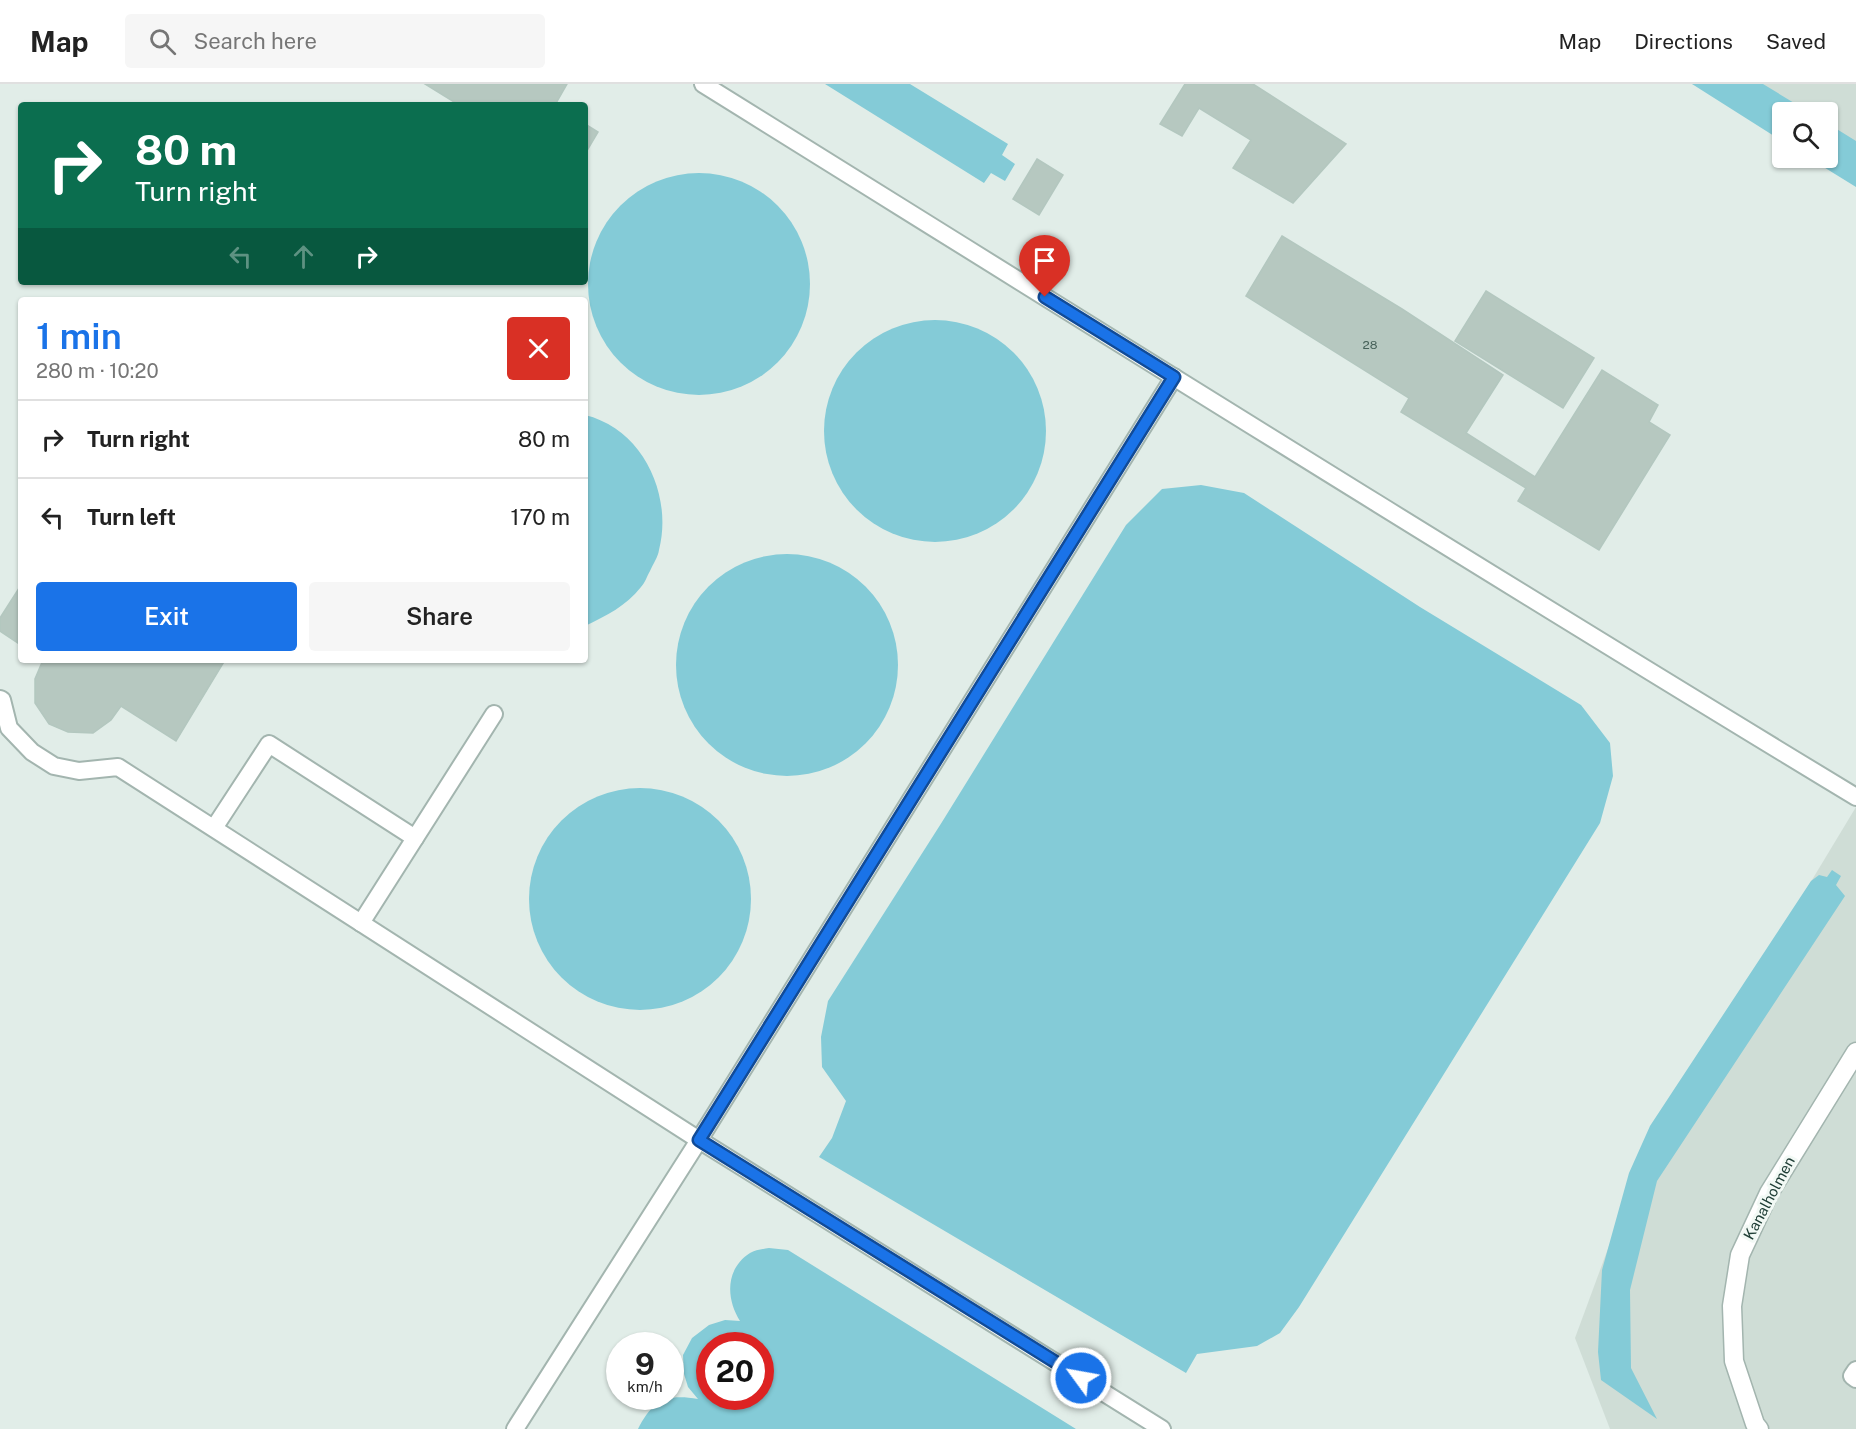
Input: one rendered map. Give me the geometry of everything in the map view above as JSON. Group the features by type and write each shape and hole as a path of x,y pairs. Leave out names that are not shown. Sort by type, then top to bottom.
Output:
{"street":[{"name":"Kanalholmen","path":"1759,1429 1755,1424 1734,1360 1732,1306 1740,1255 1768,1193 1856,1052"}],"lane":[{"path":"703,84 1701,704 1856,797"},
{"path":"515,1429 699,1140 1174,377"},
{"path":"0,699 9,728 32,752 54,766 79,771 118,767 699,1140 1162,1429"},
{"path":"361,923 494,714"},
{"path":"214,828 268,744 415,838"},
{"path":"1856,1370 1852,1376 1856,1379"}],"shaded area":[{"path":"1692,84 1856,84 1856,183 1838,167 1838,102 1772,102 1772,109"},
{"path":"1856,807 1856,1429 1610,1429 1575,1338 1637,1170"}],"water":[{"path":"825,84 910,84 1008,144 1002,155 1015,164 1005,181 991,173 984,183"},
{"path":"1692,84 1763,84 1793,102 1772,102 1772,135"},
{"path":"1838,130 1856,141 1856,187 1825,168 1838,168"},
{"path":"699,173 721,175 751,186 769,198 785,214 797,232 805,252 810,284 808,306 797,336 785,354 769,370 751,382 731,390 699,395 677,393 647,382 629,370 613,354 601,336 593,316 588,284 590,262 601,232 613,214 629,198 647,186 667,178"},
{"path":"935,320 957,322 987,333 1005,345 1021,361 1033,379 1041,399 1046,431 1044,453 1033,483 1021,501 1005,517 987,529 967,537 935,542 913,540 883,529 865,517 849,501 837,483 829,463 824,431 826,409 837,379 849,361 865,345 883,333 903,325"},
{"path":"588,416 623,434 638,449 649,467 662,508 658,555 635,594 608,614 588,624"},
{"path":"1201,485 1244,493 1420,607 1581,705 1610,743 1613,776 1600,823 1299,1307 1280,1333 1257,1346 1197,1354 1186,1373 819,1157 832,1138 846,1101 822,1067 821,1037 828,1001 1126,525 1162,489"},
{"path":"787,554 809,556 839,567 857,579 873,595 885,613 893,633 898,665 896,687 885,717 873,735 857,751 839,763 819,771 787,776 765,774 735,763 717,751 701,735 689,717 681,697 676,665 678,643 689,613 701,595 717,579 735,567 755,559"},
{"path":"640,788 662,790 692,801 710,813 726,829 738,847 746,867 751,899 749,921 738,951 726,969 710,985 692,997 672,1005 640,1010 618,1008 588,997 570,985 554,969 542,951 534,931 529,899 531,877 542,847 554,829 570,813 588,801 608,793"},
{"path":"1832,870 1841,876 1836,885 1845,896 1657,1181 1630,1290 1631,1368 1657,1419 1601,1380 1598,1352 1602,1270 1629,1173 1650,1126 1811,881 1819,875 1827,877"},
{"path":"769,1248 788,1250 1076,1429 638,1429 651,1410 684,1410 684,1397 696,1399 696,1410 774,1410 774,1332 700,1332 709,1325 725,1320 740,1321 730,1294 732,1276 742,1260 757,1250"},
{"path":"696,1335 696,1397 688,1387 684,1374 684,1353"}],"building":[{"path":"425,84 567,84 557,102 454,102"},
{"path":"1185,84 1253,84 1346,144 1293,203 1233,168 1251,140 1199,108 1182,136 1160,124"},
{"path":"588,126 598,132 588,149"},
{"path":"1037,159 1063,175 1039,215 1013,199"},
{"path":"1282,236 1402,309 1503,375 1466,433 1535,477 1602,370 1658,405 1649,422 1670,435 1599,550 1518,501 1526,488 1401,412 1409,398 1246,296"},
{"path":"1486,291 1594,358 1563,408 1455,341"},
{"path":"18,590 18,643 0,631 0,618"},
{"path":"42,663 223,663 176,741 121,706 111,720 93,733 68,732 49,724 35,703 35,679"}],"route":[{"path":"1045,297 1174,377 699,1140 1081,1378"}]}
